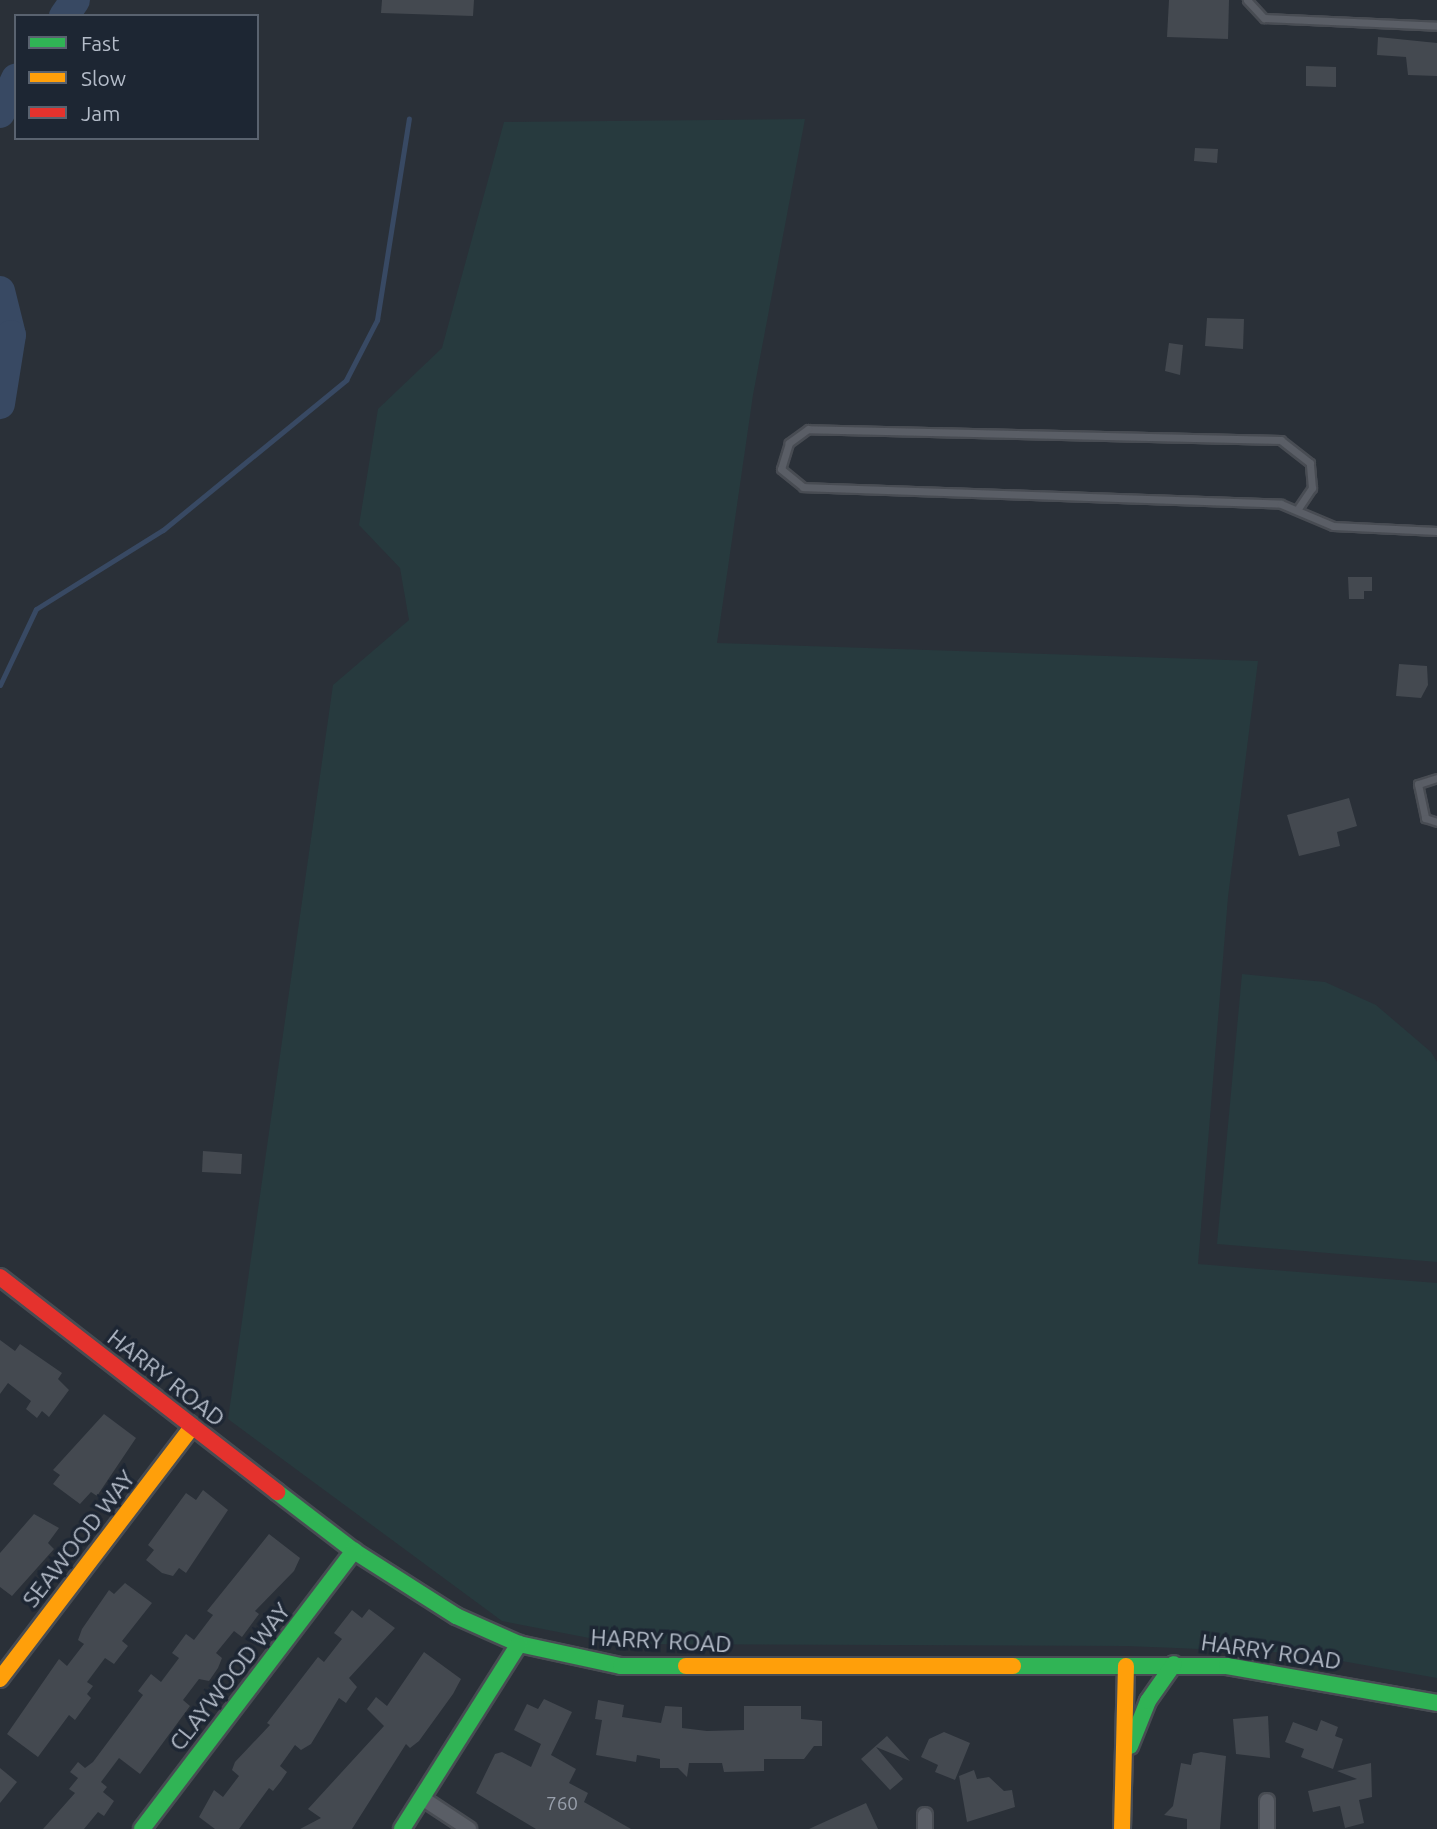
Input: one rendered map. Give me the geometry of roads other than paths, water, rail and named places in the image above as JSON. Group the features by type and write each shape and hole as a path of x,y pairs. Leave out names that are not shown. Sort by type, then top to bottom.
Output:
{"street":[{"name":"HARRY ROAD","path":"0,1277 354,1551 456,1616 519,1644 621,1666 1174,1664 1267,1671 1437,1703"},
{"name":"SEAWOOD WAY","path":"0,1679 192,1427"},
{"name":"CLAYWOOD WAY","path":"142,1829 354,1551"},
{"path":"402,1829 425,1800 519,1644"},
{"path":"1124,1758 1148,1701 1174,1664"},
{"path":"1122,1829 1126,1666"},
{"path":"425,1800 469,1829"},
{"path":"1267,1801 1267,1829"}],"lane":[{"path":"1247,0 1264,18 1437,26"},
{"path":"1297,510 1312,488 1310,463 1281,440 808,429 789,443 781,469 803,487 1267,503 1297,510 1333,526 1437,531"},
{"path":"1437,778 1418,784 1425,818 1437,822"}],"waterway":[{"path":"65,14 75,0"},
{"path":"0,113 14,83"},
{"path":"0,685 36,609 163,530 346,380 377,320 409,119"},
{"path":"0,291 11,335 0,404"}]}
